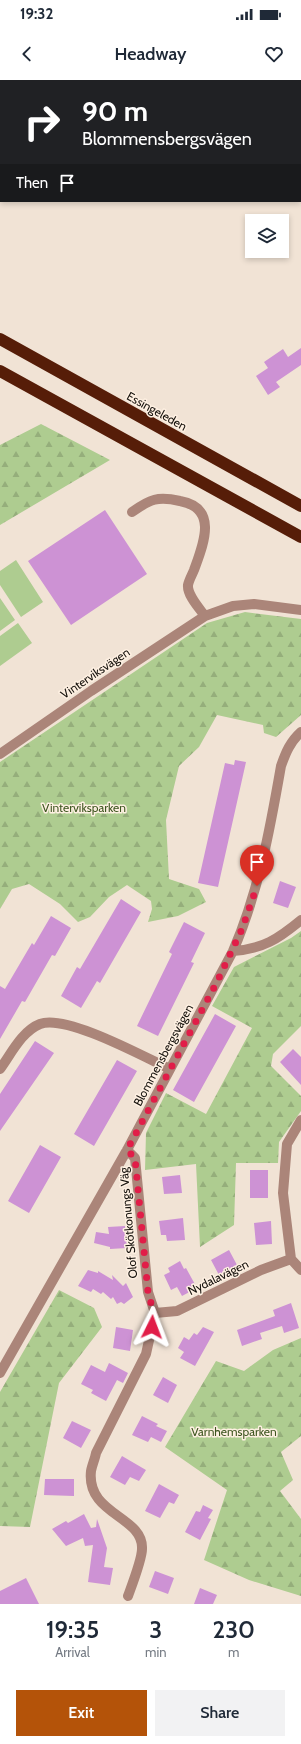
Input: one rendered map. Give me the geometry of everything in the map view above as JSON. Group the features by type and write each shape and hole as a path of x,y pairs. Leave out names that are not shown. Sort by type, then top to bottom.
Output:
{"highway":[{"name":"Essingeleden","path":"0,339 301,506"},
{"path":"0,371 301,537"}],"street":[{"path":"132,512 148,501 167,498 186,502 198,509 204,519 206,532 188,586 192,598 205,616"},
{"name":"Vinterviksvägen","path":"0,754 91,691 205,616 233,606 254,604 301,610"},
{"name":"Blommensbergsvägen","path":"0,1373 127,1150 232,951 242,929 257,886 281,766 287,748 294,738 301,732"},
{"path":"232,951 250,950 268,944 286,933 301,920"},
{"path":"0,1069 28,1032 40,1024 51,1022 85,1030 170,1069"},
{"path":"301,1120 287,1144 283,1193 291,1259 301,1270"},
{"name":"Olof Skötkonungs Väg","path":"127,1150 135,1158 148,1292 154,1314 146,1354 96,1453 91,1470 96,1496 103,1504 131,1525 140,1535 142,1549 128,1596"},
{"name":"Nydalavägen","path":"154,1314 177,1311 261,1270 291,1259"}],"green space":[{"path":"41,424 110,460 0,525 0,445"},
{"path":"16,560 43,602 21,617 0,585 0,571"},
{"path":"0,598 15,620 0,631"},
{"name":"Vinterviksparken","path":"245,612 301,619 301,715 276,737 264,733 263,725 217,715 199,747 179,766 166,820 169,879 199,889 206,902 178,916 148,922 152,909 151,901 127,885 109,897 90,917 78,922 60,904 29,884 12,889 0,909 0,762 207,623"},
{"path":"18,623 32,643 0,666 0,636"},
{"path":"301,931 301,1026 273,1054 271,1066 301,1096 301,1111 279,1142 278,1163 236,1163 234,1225 200,1247 196,1164 145,1170 146,1133 166,1093 206,1114 252,1028 212,1006 234,967 291,938"},
{"path":"59,1290 94,1308 102,1327 59,1383 30,1527 0,1526 0,1392"},
{"name":"Varnhemsparken","path":"301,1338 301,1436 281,1452 293,1480 280,1491 301,1519 301,1596 249,1580 204,1560 227,1490 165,1447 216,1361 244,1371 273,1350"}],"building":[{"path":"301,348 301,365 276,382 280,387 268,395 256,376 268,368 264,362 283,349 288,357"},
{"path":"105,510 147,574 71,625 28,561"},
{"path":"235,760 246,762 218,887 198,883 225,763 234,765"},
{"path":"280,881 296,887 288,908 273,903"},
{"path":"121,899 141,912 100,983 97,981 81,1008 61,996 77,967 80,969"},
{"path":"51,916 71,928 55,956 52,955 25,1002 22,1001 0,1039 0,986 5,989 32,943 34,945"},
{"path":"184,922 205,933 191,962 194,963 158,1036 137,1026 172,954 169,952"},
{"path":"215,1014 236,1026 194,1102 173,1090"},
{"path":"35,1041 54,1053 0,1131 0,1094"},
{"path":"293,1049 301,1057 301,1085 280,1062"},
{"path":"117,1060 137,1071 94,1146 74,1134"},
{"path":"40,1145 61,1157 29,1213 8,1201"},
{"path":"250,1170 268,1170 268,1198 250,1198"},
{"path":"180,1175 182,1193 164,1194 162,1177"},
{"path":"183,1218 185,1240 167,1241 166,1235 161,1235 159,1221"},
{"path":"271,1221 272,1244 256,1245 254,1223"},
{"path":"125,1226 127,1248 110,1249 110,1247 94,1243 96,1232 109,1234 108,1227"},
{"path":"229,1250 237,1265 219,1275 211,1260"},
{"path":"180,1261 184,1269 186,1268 197,1288 182,1296 177,1287 171,1290 164,1275 170,1272 168,1268"},
{"path":"88,1270 98,1273 98,1271 113,1280 112,1275 123,1286 126,1283 133,1297 124,1304 121,1302 117,1304 113,1297 111,1299 103,1292 101,1294 93,1289 91,1292 78,1286"},
{"path":"291,1303 299,1328 284,1333 282,1326 260,1333 262,1339 242,1346 237,1330 275,1316 273,1310"},
{"path":"116,1327 133,1330 130,1351 113,1348"},
{"path":"203,1327 214,1332 195,1366 180,1358 184,1352 178,1348 184,1337 189,1340 194,1333 197,1335"},
{"path":"109,1363 128,1373 123,1383 117,1380 106,1401 91,1393 93,1390 81,1384 91,1365 105,1372"},
{"path":"163,1377 177,1385 168,1403 153,1395"},
{"path":"142,1416 158,1424 156,1426 167,1431 161,1442 151,1437 148,1442 132,1435"},
{"path":"72,1421 91,1430 81,1448 63,1438"},
{"path":"122,1456 146,1470 139,1481 130,1477 125,1485 110,1477"},
{"path":"45,1479 74,1479 74,1496 44,1495"},
{"path":"159,1484 179,1495 174,1504 169,1502 160,1518 145,1511"},
{"path":"203,1505 213,1510 208,1518 211,1519 200,1540 185,1532 196,1511 200,1512"},
{"path":"84,1514 91,1528 96,1527 97,1519 107,1548 104,1567 113,1568 110,1585 88,1582 93,1545 85,1546 83,1538 66,1546 52,1529 66,1521 68,1523"},
{"path":"155,1571 174,1578 168,1594 149,1587"},
{"path":"26,1578 39,1604 0,1604 0,1591"},
{"path":"200,1588 217,1595 213,1604 194,1604"}],"route":[{"path":"152,1327 154,1314 148,1292 135,1158 127,1150 217,982 242,929 257,886"}]}
